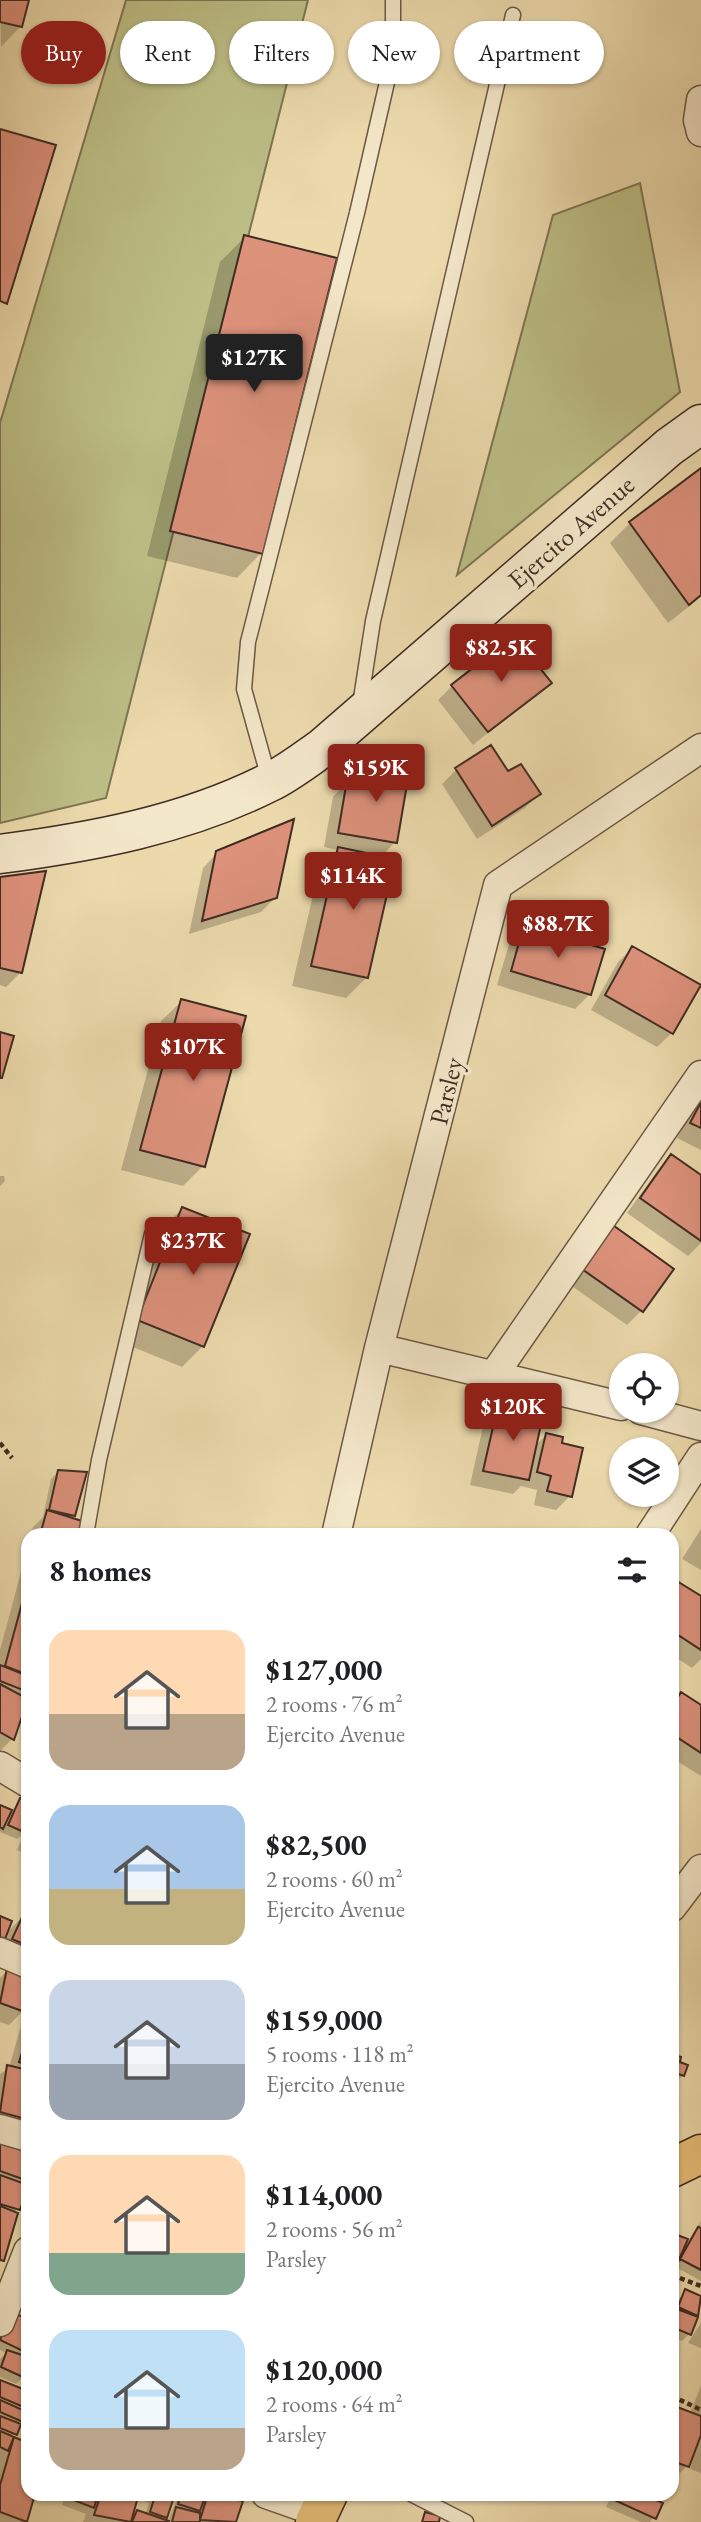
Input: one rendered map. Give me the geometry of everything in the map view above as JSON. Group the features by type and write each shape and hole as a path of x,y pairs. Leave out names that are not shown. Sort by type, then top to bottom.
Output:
{"main road":[{"name":"Ejercito Avenue","path":"0,854 73,845 182,819 270,783 322,748 359,713 669,447 701,424"},
{"path":"679,2165 701,2154"}],"street":[{"name":"Parsley","path":"338,1528 379,1348 498,885 701,748"},
{"path":"495,1373 701,1075"},
{"path":"379,1348 495,1373 609,1403"},
{"path":"679,1420 701,1426"},
{"path":"655,1528 701,1457"},
{"path":"0,1766 21,1779"},
{"path":"679,1898 701,1869"},
{"path":"0,1952 21,1961"},
{"path":"0,2129 21,2135"},
{"path":"0,2322 19,2269"},
{"path":"292,2501 321,2509"}],"lane":[{"path":"270,783 244,690 247,642 357,213 393,56 393,0"},
{"path":"359,713 373,621 513,15"},
{"path":"87,1528 99,1460 152,1234"},
{"path":"425,2501 466,2522"}],"path":[{"path":"0,1443 12,1458"},
{"path":"679,2277 701,2286"},
{"path":"679,2399 701,2410"}],"green space":[{"path":"126,0 308,0 303,21 229,21 229,84 287,84 106,798 0,823 0,423 101,84 106,84 106,67"},
{"path":"640,183 680,392 457,575 553,215"}],"building":[{"path":"0,0 29,0 21,27 0,22"},
{"path":"0,129 56,145 7,304 0,301"},
{"path":"244,235 337,258 263,554 170,531"},
{"path":"701,468 701,595 689,605 629,522"},
{"path":"514,636 552,683 488,732 451,685"},
{"path":"491,745 508,771 521,764 541,794 492,826 455,768"},
{"path":"376,761 410,767 397,843 338,833 347,780 367,784"},
{"path":"376,761 410,767 397,843 338,833 347,780 367,784"},
{"path":"376,761 410,767 397,843 338,833 347,780 367,784"},
{"path":"294,819 277,898 202,921 216,851"},
{"path":"338,847 395,859 368,978 311,966"},
{"path":"46,871 22,973 0,968 0,877"},
{"path":"524,925 605,949 591,995 511,971"},
{"path":"632,946 701,985 673,1034 605,995"},
{"path":"181,999 246,1016 205,1167 140,1150"},
{"path":"0,1032 14,1036 2,1078 0,1078"},
{"path":"701,1102 701,1128 690,1123"},
{"path":"671,1154 701,1175 701,1241 640,1198"},
{"path":"182,1207 250,1234 204,1347 137,1320"},
{"path":"610,1223 674,1269 643,1312 579,1267"},
{"path":"498,1405 543,1415 529,1480 483,1471"},
{"path":"546,1433 563,1437 562,1443 583,1448 572,1497 547,1491 551,1476 537,1472"},
{"path":"58,1470 87,1472 75,1516 49,1510"},
{"path":"47,1510 82,1521 80,1528 42,1528"},
{"path":"679,1582 701,1596 701,1650 679,1636"},
{"path":"21,1607 21,1672 5,1666"},
{"path":"0,1665 21,1673 21,1689 0,1681"},
{"path":"0,1684 21,1695 21,1720 14,1740 0,1732"},
{"path":"681,1692 701,1705 701,1753 679,1739"},
{"path":"20,1798 21,1831 8,1825"},
{"path":"0,1805 12,1810 3,1829 0,1827"},
{"path":"0,1916 12,1921 5,1939 0,1937"},
{"path":"21,1920 21,1943 12,1939"},
{"path":"7,1968 21,1972 21,2011 0,2003"},
{"path":"679,2056 680,2062 688,2065 684,2076 679,2074"},
{"path":"7,2065 21,2068 21,2118 0,2112"},
{"path":"0,2142 21,2148 21,2178 0,2171"},
{"path":"0,2175 21,2182 20,2210 0,2204"},
{"path":"0,2206 18,2213 4,2261 0,2260"},
{"path":"698,2227 701,2228 701,2270 680,2259"},
{"path":"679,2236 688,2239 679,2260"},
{"path":"685,2289 701,2296 698,2316 679,2307"},
{"path":"679,2310 698,2317 691,2335 679,2330"},
{"path":"11,2313 21,2316 21,2350 0,2340"},
{"path":"7,2350 21,2355 21,2376 1,2367"},
{"path":"0,2380 21,2388 21,2406 0,2397"},
{"path":"0,2400 21,2409 21,2421 0,2412"},
{"path":"679,2408 701,2416 701,2435 689,2467 679,2463"},
{"path":"0,2416 21,2424 17,2435 0,2428"},
{"path":"0,2431 14,2437 8,2451 0,2447"},
{"path":"14,2437 21,2440 21,2501 33,2501 27,2522 0,2512 0,2485"},
{"path":"76,2501 96,2501 94,2508"},
{"path":"99,2501 137,2501 131,2522 94,2515"},
{"path":"153,2501 173,2501 167,2518 150,2512"},
{"path":"179,2501 204,2501 200,2511 178,2504"},
{"path":"206,2501 243,2501 236,2522 200,2520"},
{"path":"616,2501 663,2503 656,2519"},
{"path":"176,2507 200,2513 200,2522 172,2522"},
{"path":"137,2510 169,2521 169,2522 132,2522"},
{"path":"425,2512 440,2516 439,2522 422,2522"}]}
